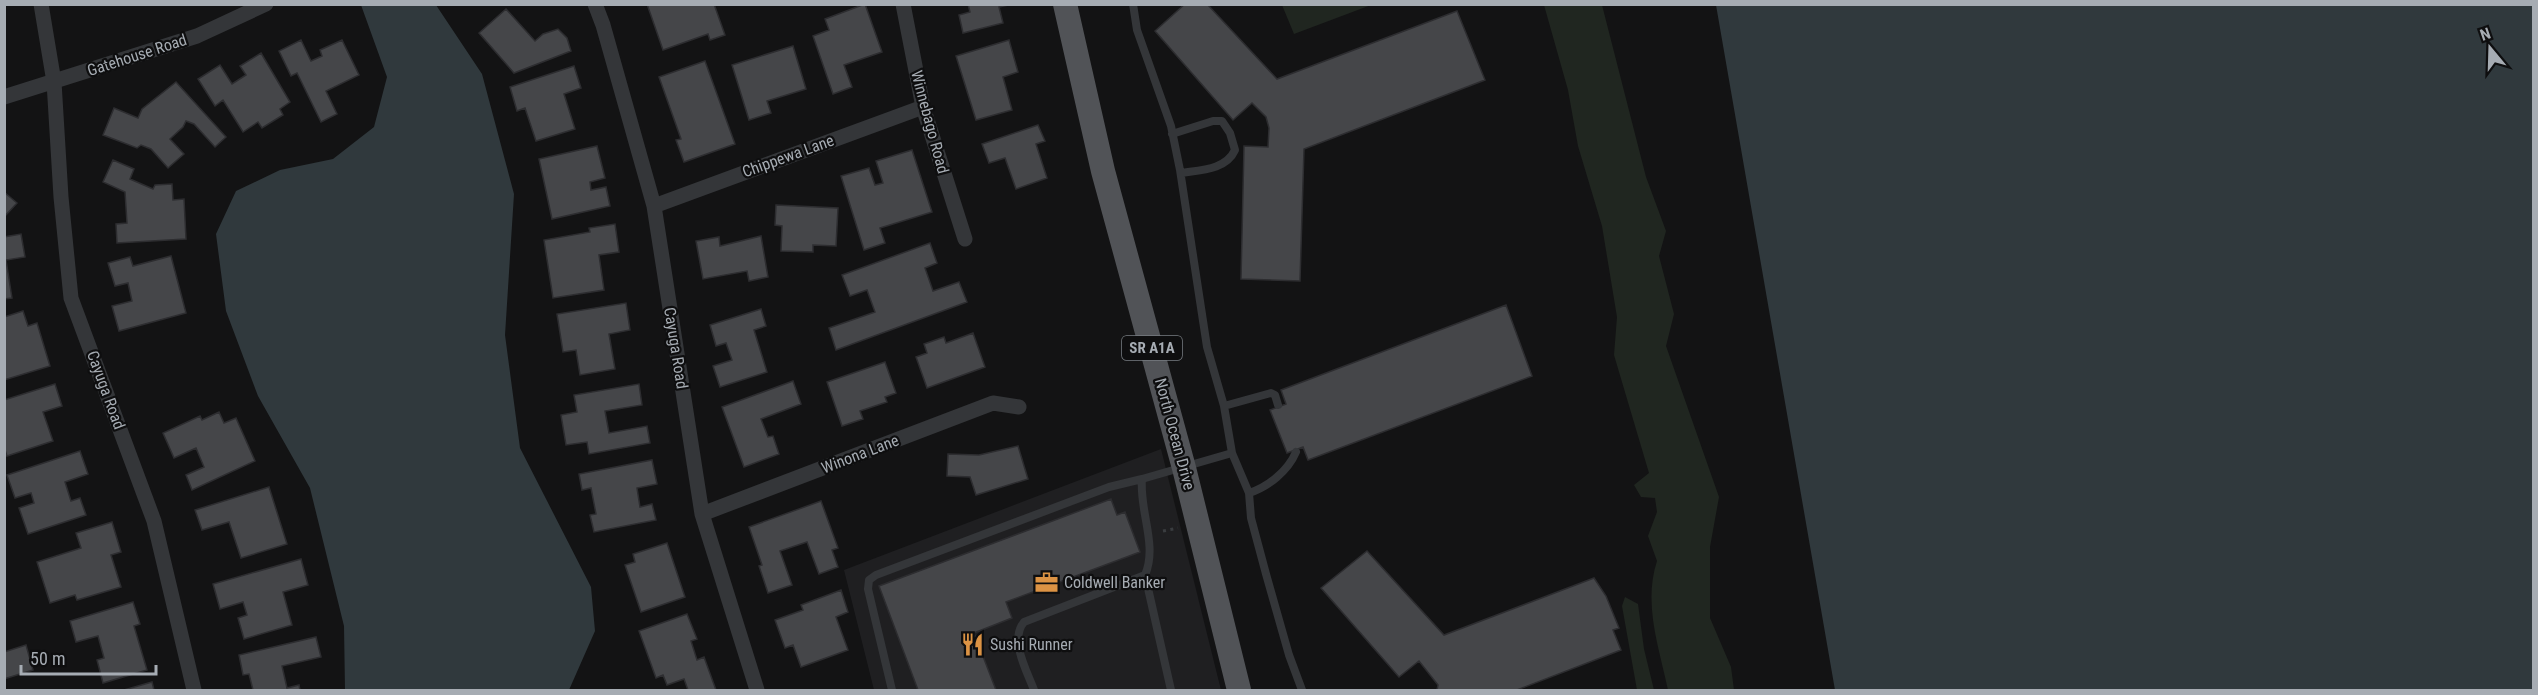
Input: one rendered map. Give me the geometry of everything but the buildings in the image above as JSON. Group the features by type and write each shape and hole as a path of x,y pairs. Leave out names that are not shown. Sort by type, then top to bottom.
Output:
{"main road":[{"name":"North Ocean Drive","path":"1068,7 1103,171 1184,468 1239,690"}],"street":[{"name":"Cayuga Road","path":"41,4 54,82 61,197 71,298 154,521 194,690"},
{"name":"Gatehouse Road","path":"4,97 197,36 266,4"},
{"name":"Cayuga Road","path":"595,4 654,206 702,514 757,690"},
{"name":"Winnebago Road","path":"903,4 923,107 965,239"},
{"name":"Chippewa Lane","path":"654,206 923,107"},
{"name":"Winona Lane","path":"702,514 993,403 1019,407"}],"lane":[{"path":"1133,4 1137,30 1172,134 1181,172 1207,347 1224,406 1232,453 1249,493 1251,518 1289,655 1302,690"},
{"path":"1172,134 1213,121 1222,121 1233,141 1234,150 1227,161 1220,166 1181,172"},
{"path":"1224,406 1271,393 1275,395 1278,405"},
{"path":"1249,493 1267,484 1278,475 1292,462 1296,452"},
{"path":"892,690 868,589 869,580 876,575 1109,487 1232,453"},
{"path":"1142,479 1141,495 1150,545 1148,568 1145,575 1171,690"},
{"path":"1034,690 1018,642 1017,633 1024,622 1145,575"}],"path":[{"path":"1163,531 1180,527"}],"shaded area":[{"path":"361,5 436,5 482,74 514,194 505,335 520,448 591,587 595,631 569,690 345,690 344,626 310,488 258,396 226,311 216,234 236,191 280,170 333,159 374,127 387,77"},
{"path":"1282,5 1371,5 1294,34"},
{"path":"1544,5 1602,5 1646,177 1666,231 1659,256 1674,314 1666,346 1719,497 1710,547 1710,618 1731,667 1734,690 1668,690 1652,609 1653,577 1657,561 1648,536 1657,512 1655,498 1641,497 1634,485 1649,473 1614,355 1617,317 1602,226 1578,146 1568,90"},
{"path":"1716,5 2533,5 2533,690 1835,690"},
{"path":"1161,449 1221,690 874,690 844,570"},
{"path":"1625,597 1638,604 1644,649 1654,690 1637,690 1622,606"}],"place":[{"name":"Coldwell Banker","path":"1046,582"},
{"name":"Sushi Runner","path":"972,644"}]}
